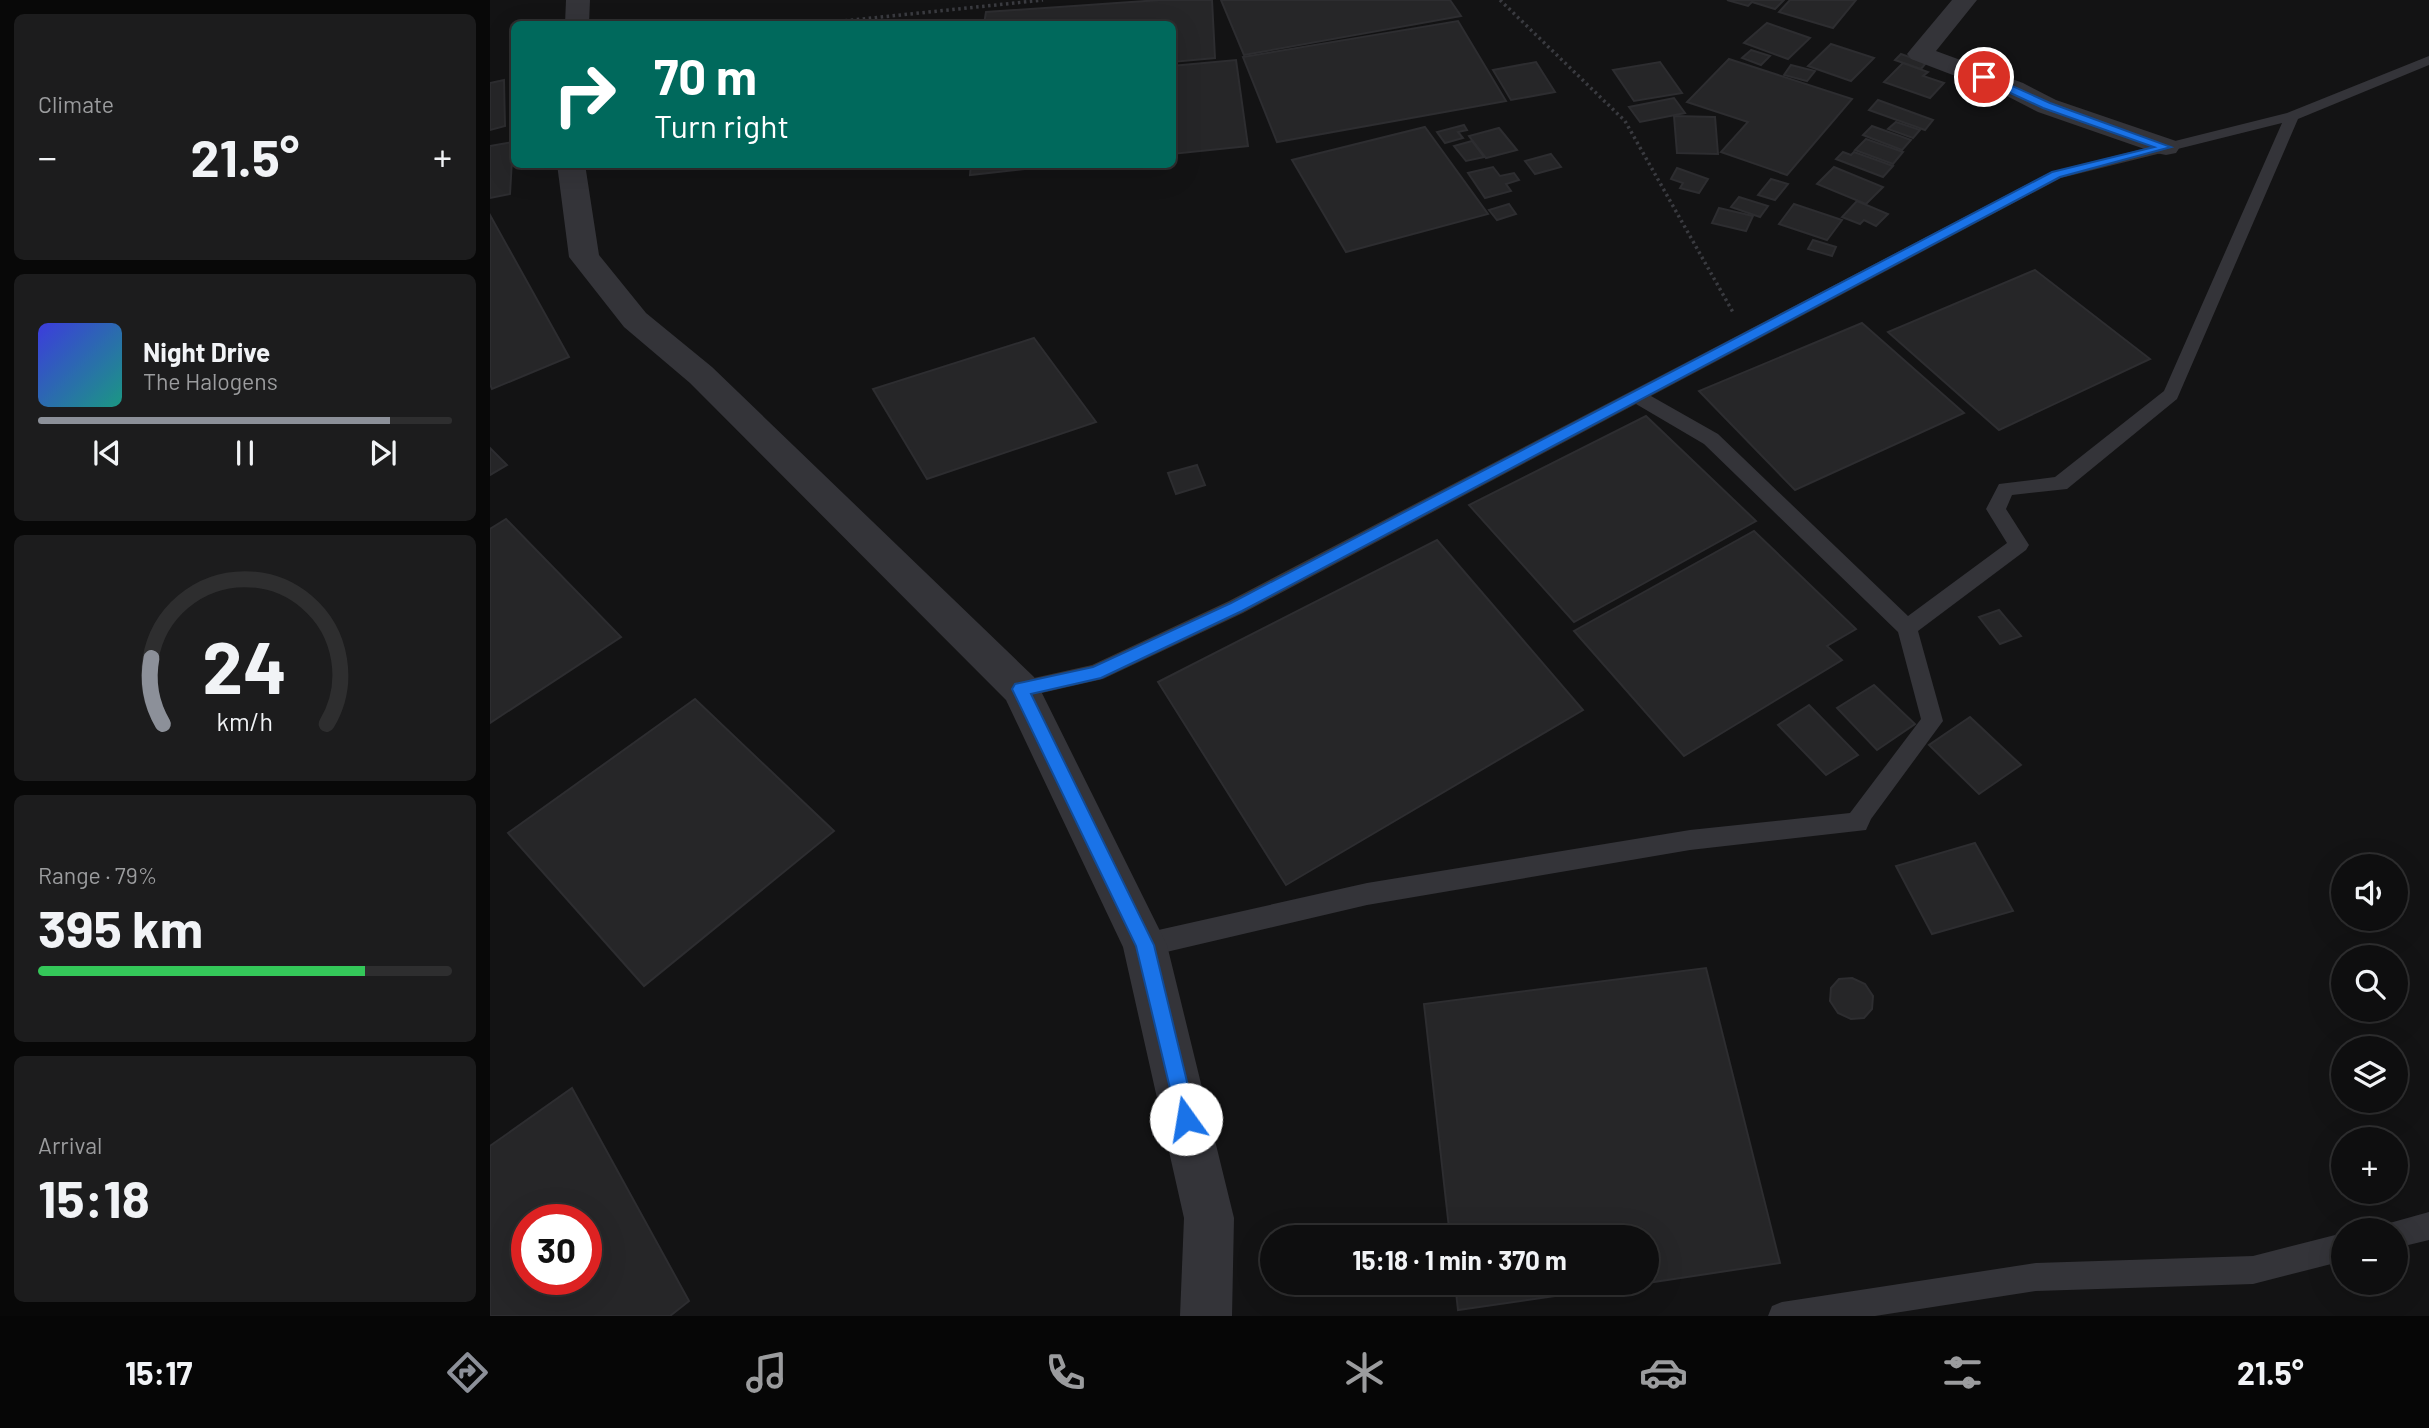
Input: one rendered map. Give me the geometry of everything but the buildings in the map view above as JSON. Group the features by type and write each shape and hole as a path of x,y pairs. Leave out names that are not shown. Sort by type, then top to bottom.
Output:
{"street":[{"path":"576,21 578,0"},
{"path":"1965,0 1920,54 2014,89 2047,106 2166,147"},
{"path":"572,168 584,257 635,320 701,375 1020,689 1145,945 1209,1218 1206,1316"}],"lane":[{"path":"1020,689 1096,673 1213,618 2056,175 2292,116 2429,60"},
{"path":"1907,628 2019,545 1996,509 2006,489 2060,484 2171,395 2292,116"},
{"path":"1145,945 1367,894 1690,840 1858,823 1862,813 1932,721 1907,628 1711,439 1636,396"},
{"path":"2408,1231 2429,1226"},
{"path":"1782,1316 2036,1277 2253,1270 2331,1250"}],"path":[{"path":"844,21 1043,0"},
{"path":"1500,0 1625,121 1746,336"}],"route":[{"path":"1186,1119 1145,945 1020,689 1096,673 1236,607 2056,175 2166,147 2047,106 1984,77"}]}
